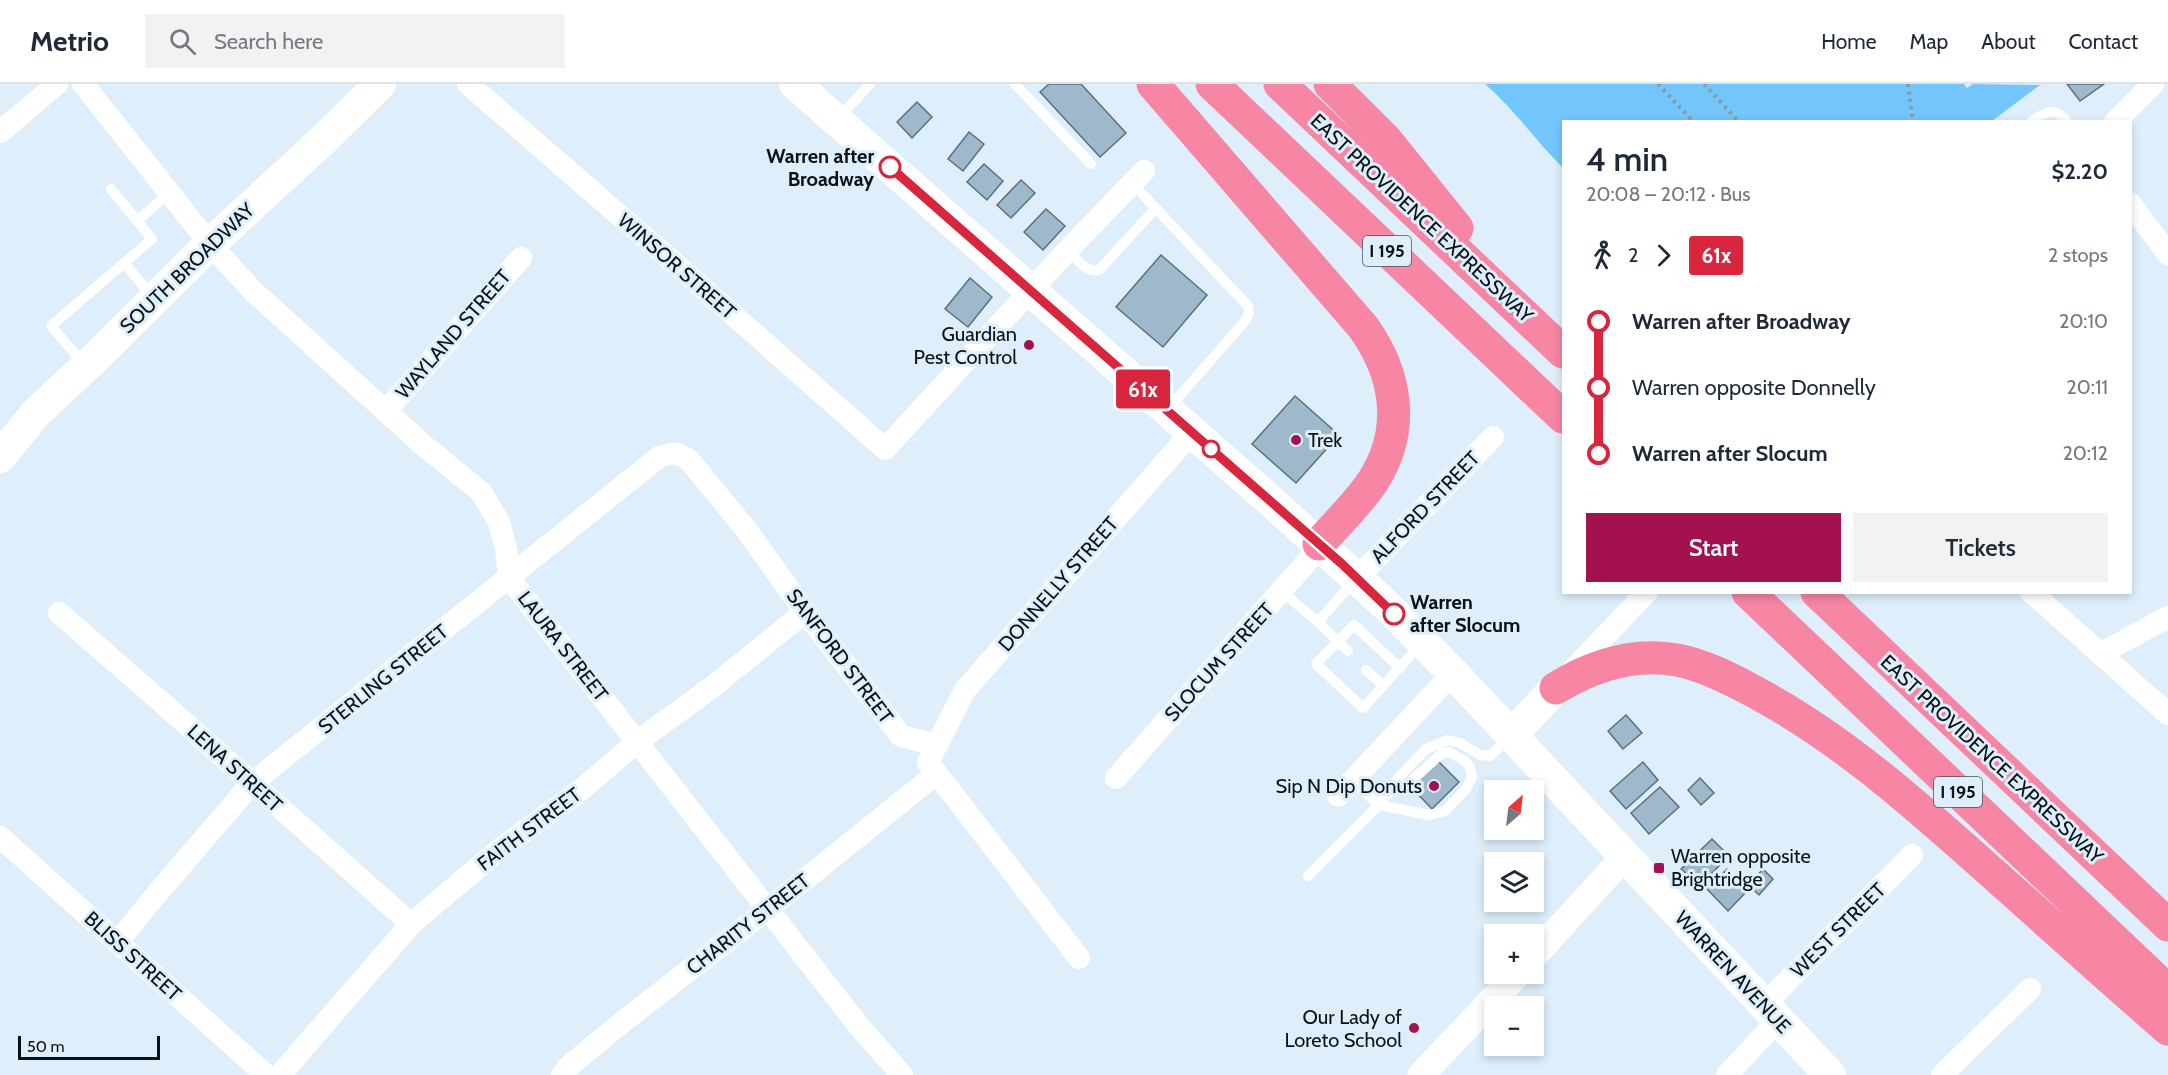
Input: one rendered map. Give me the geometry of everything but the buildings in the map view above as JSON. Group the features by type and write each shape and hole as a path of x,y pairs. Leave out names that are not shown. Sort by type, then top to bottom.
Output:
{"highway":[{"path":"1153,84 1363,327 1378,349 1388,373 1394,406 1391,439 1383,462 1362,494 1319,544"},
{"name":"I 195","path":"1212,84 1562,416"},
{"name":"EAST PROVIDENCE EXPRESSWAY","path":"1280,84 1552,342"},
{"path":"1330,84 1387,141 1552,342"},
{"name":"I 195","path":"1750,594 2168,991"},
{"name":"EAST PROVIDENCE EXPRESSWAY","path":"1819,594 2168,926"},
{"path":"1556,688 1608,663 1659,658 1692,664 1761,695 1833,740 1887,780 2168,1029"},
{"path":"2128,888 2168,921"}],"main road":[{"name":"SOUTH BROADWAY","path":"0,457 36,413 210,244 380,84"},
{"name":"WARREN AVENUE","path":"795,84 1357,578 1423,642 1830,1075"},
{"path":"1511,735 1556,688"}],"street":[{"path":"0,132 57,84"},
{"name":"LAURA STREET","path":"83,84 210,244 254,292 422,444 481,492 499,522 506,549 509,578 858,1025 902,1075"},
{"name":"WINSOR STREET","path":"468,84 663,252 885,449 1031,291"},
{"path":"2117,120 2153,84"},
{"path":"1031,291 1138,177"},
{"path":"2132,206 2168,254"},
{"name":"WAYLAND STREET","path":"386,411 521,258"},
{"name":"DONNELLY STREET","path":"937,745 964,690 1192,432"},
{"name":"ALFORD STREET","path":"1357,578 1493,437"},
{"name":"STERLING STREET","path":"118,942 252,783 659,458 673,452 680,453"},
{"name":"SANFORD STREET","path":"680,453 745,528 805,612 901,736 937,745"},
{"name":"SLOCUM STREET","path":"1116,778 1305,564 1319,544"},
{"path":"1556,688 1645,594"},
{"path":"2033,594 2168,714"},
{"name":"FAITH STREET","path":"280,1075 411,924 500,849 577,793 638,741 711,688 805,612"},
{"name":"LENA STREET","path":"59,613 167,706 411,924"},
{"path":"2100,654 2168,617"},
{"path":"1345,789 1452,673"},
{"path":"937,745 928,762 1079,958"},
{"name":"CHARITY STREET","path":"570,1072 936,774"},
{"name":"BLISS STREET","path":"0,837 266,1075"},
{"name":"WEST STREET","path":"1727,1075 1771,1012 1912,855"},
{"path":"1544,945 1625,856"},
{"path":"1421,1075 1507,984"},
{"path":"1942,1075 2030,989"}],"lane":[{"path":"837,121 870,84"},
{"path":"1015,84 1091,164"},
{"path":"2034,120 2047,110 2054,110 2065,120"},
{"path":"1138,177 1156,208 1248,306 1249,312 1246,320 1167,410"},
{"path":"86,366 51,327 152,239 111,189"},
{"path":"137,221 170,193"},
{"path":"1068,250 1087,269 1094,272 1100,270 1156,208"},
{"path":"124,263 154,299"},
{"path":"1318,622 1357,578"},
{"path":"1281,591 1348,651"},
{"path":"1400,668 1354,625 1316,664 1363,708 1400,668 1423,642"},
{"path":"1366,670 1383,686"},
{"path":"1308,876 1379,805 1399,777 1426,749 1437,743 1448,741 1460,743 1480,755 1490,756 1511,735"},
{"path":"1345,789 1379,805 1429,815 1445,810 1470,784 1472,777 1470,768 1458,755 1449,752 1442,753 1407,785 1387,794"}],"path":[{"path":"1658,84 1692,120"},
{"path":"1704,84 1737,120"},
{"path":"1908,84 1913,120"}],"shaded area":[{"path":"1485,84 1964,84 1967,88 1973,84 2040,85 1993,120 1562,120 1562,167"}],"bus line":[{"name":"61x","path":"890,167 1342,564 1394,614"}],"place":[{"name":"Warren after Broadway","path":"890,167"},
{"name":"Guardian Pest Control","path":"1029,345"},
{"name":"Trek","path":"1296,440"},
{"name":"Warren after Slocum","path":"1394,614"},
{"name":"Sip N Dip Donuts","path":"1434,786"},
{"name":"Warren opposite Brightridge","path":"1659,868"},
{"name":"Our Lady of Loreto School","path":"1414,1028"}]}
